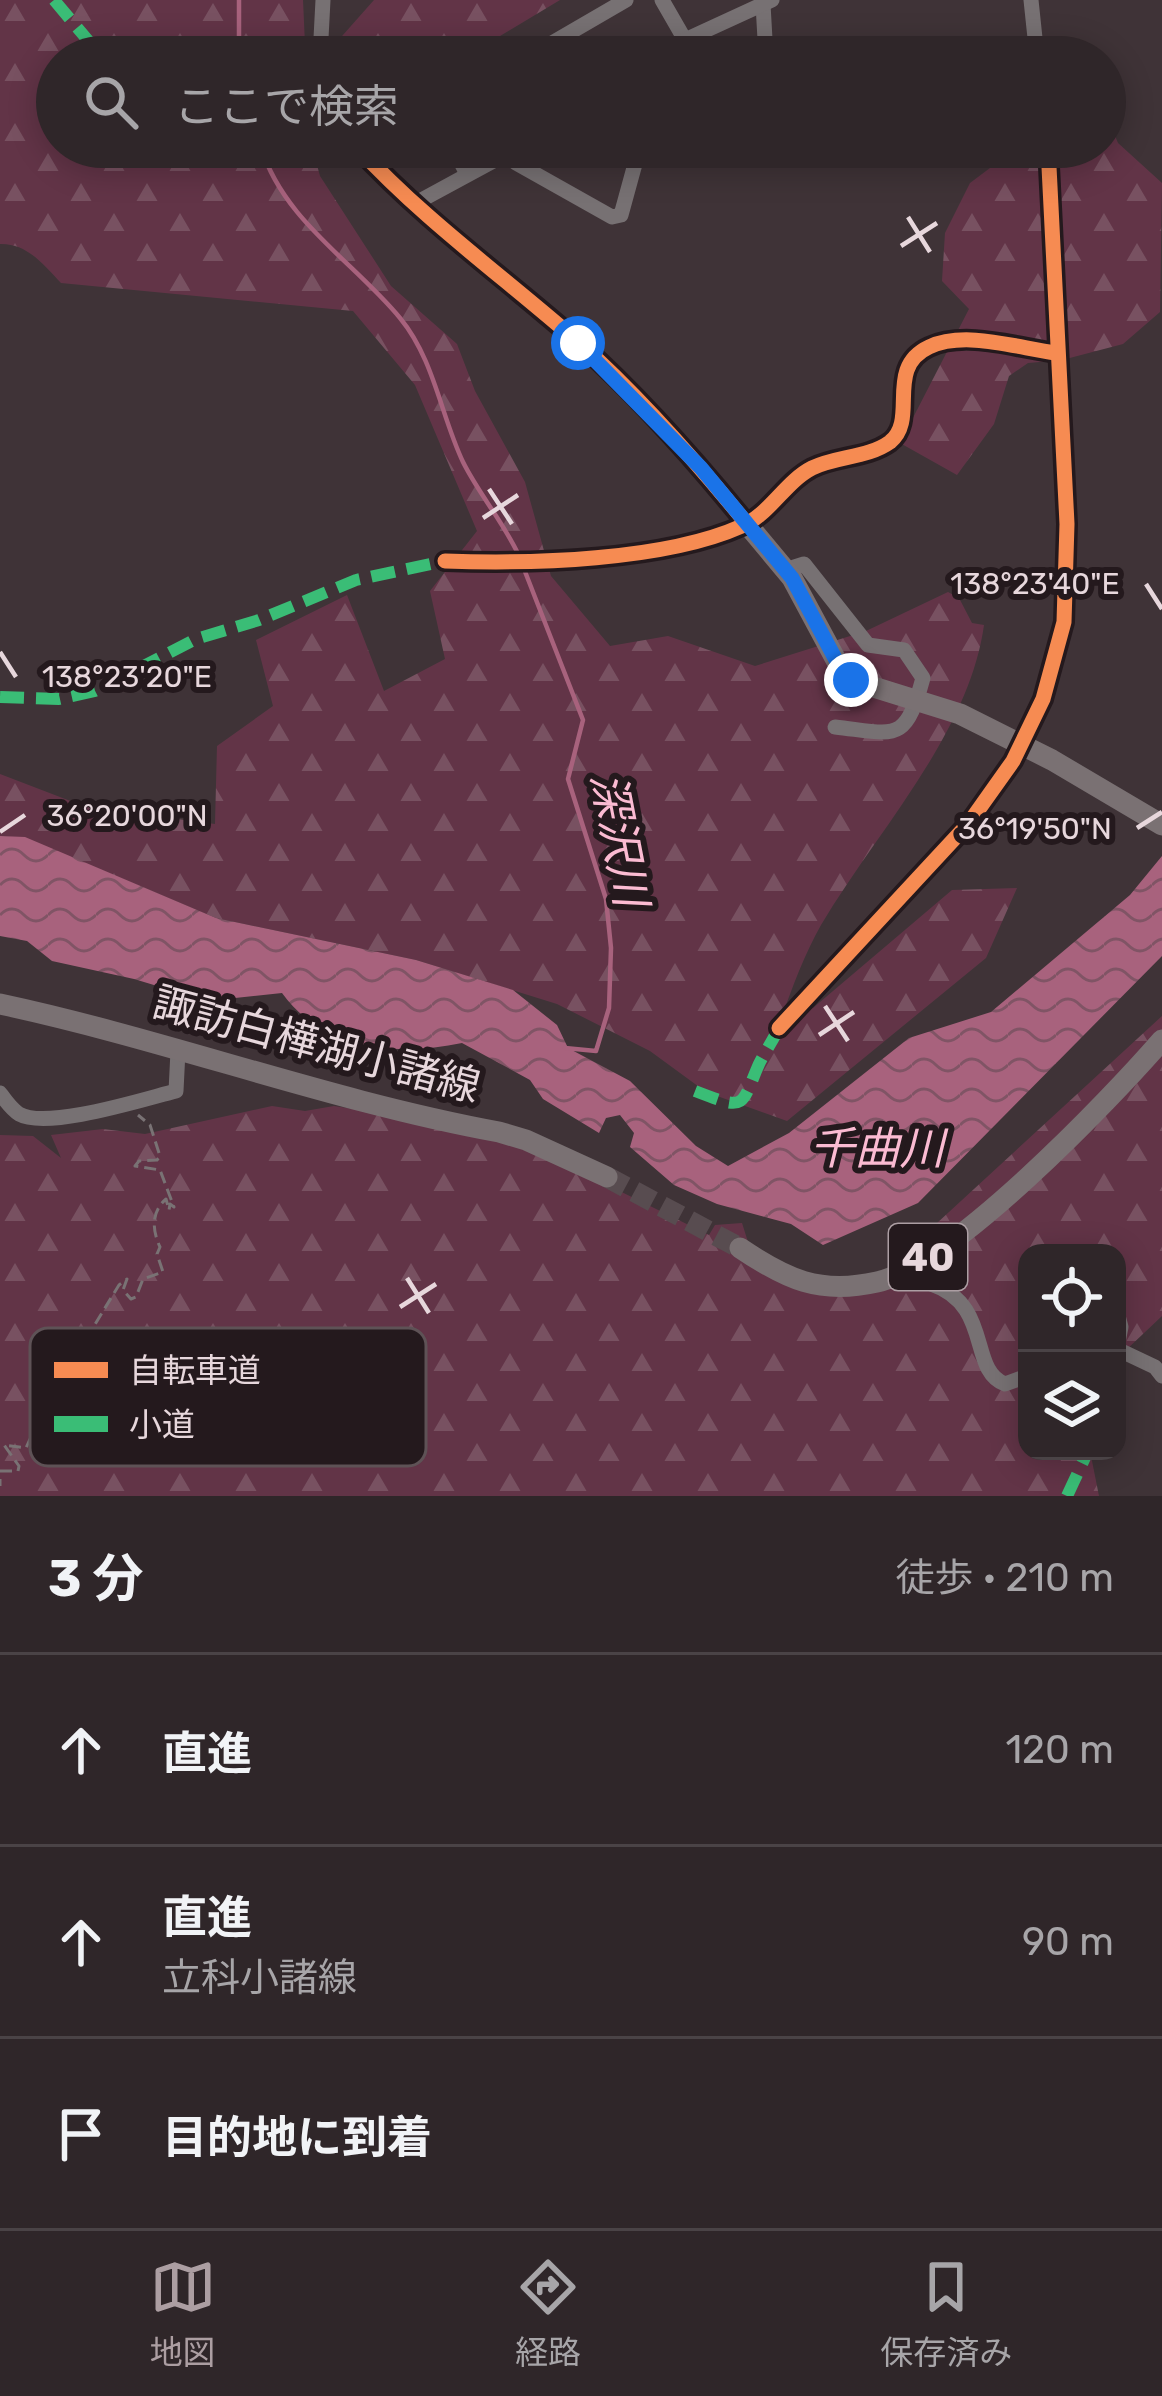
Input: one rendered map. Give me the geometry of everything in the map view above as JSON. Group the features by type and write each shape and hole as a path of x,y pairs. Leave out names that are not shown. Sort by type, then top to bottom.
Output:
{"main road":[{"path":"747,524 813,613 843,673 866,686 960,714 1006,735 1162,825"},
{"name":"諏訪白樺湖小諸線","path":"0,1004 96,1025 333,1095 526,1140 607,1178"},
{"name":"40","path":"740,1248 782,1276 812,1285 842,1287 884,1280 918,1264 987,1211 1084,1125 1162,1040"}],"street":[{"path":"321,36 322,0"},
{"path":"564,36 626,0"},
{"path":"662,0 684,36"},
{"path":"1031,0 1035,36"},
{"path":"695,36 768,2 767,36"},
{"path":"378,168 637,398 747,524"},
{"path":"463,168 466,174"},
{"path":"414,204 478,168"},
{"path":"525,168 611,217 621,215 634,168"},
{"path":"779,1028 969,823 1000,782 1034,721 1064,622 1067,524 1049,168"},
{"path":"445,561 520,564 692,545 747,524 812,469 895,438 902,424 908,368 930,346 970,341 1056,353"},
{"path":"785,570 804,564 868,645 904,650 923,678 914,714 905,726 891,733 835,727"},
{"path":"0,1093 22,1116 38,1118 118,1107 176,1090 178,1051"},
{"path":"884,1280 928,1282 956,1298 977,1324 985,1367 993,1379 1005,1384 1018,1379"},
{"path":"1125,1352 1155,1367 1162,1376"}],"path":[{"path":"93,1328 119,1285 127,1279 123,1290 136,1298 143,1279 163,1272 154,1231 155,1210 166,1199 169,1210 170,1204 174,1207 160,1170 135,1166 139,1160 160,1156 150,1125 140,1119 136,1107"},
{"path":"0,1472 18,1471 19,1466 4,1445 17,1450 30,1445"}],"green space":[{"path":"0,0 303,0 305,36 36,36 36,168 318,168 391,286 457,344 475,391 525,482 551,576 610,646 668,636 755,666 866,631 948,592 959,598 972,623 984,625 960,705 918,781 821,925 781,1019 813,1008 952,890 1017,888 986,958 787,1121 706,1092 650,1051 557,1004 416,960 216,918 25,838 0,836 0,774 86,807 215,824 217,746 273,706 256,640 347,595 384,691 445,659 430,591 477,531 415,385 353,311 61,283 27,251 0,244"},
{"path":"374,0 560,0 500,36 342,36"},
{"path":"1126,150 1162,183 1160,312 1123,344 1062,360 1028,363 1009,376 994,424 957,475 900,443 969,309 942,281 945,233 970,183 990,168 1126,168"},
{"path":"1162,1016 1162,1316 1126,1350 1126,1244 1018,1244 1018,1460 1092,1460 1099,1496 0,1496 0,1135 33,1136 61,1158 51,1135 103,1129 145,1134 272,1106 305,1111 334,1106 413,1118 497,1138 591,1177 709,1235 715,1225 742,1223 748,1242 741,1251 861,1293"}],"water":[{"name":"千曲川","path":"0,836 25,837 216,918 416,960 513,990 557,1025 568,1048 630,1081 696,1146 728,1166 789,1133 909,1038 991,1012 1130,895 1162,856 1162,956 918,1203 823,1245 791,1224 717,1204 674,1185 630,1147 634,1133 620,1115 606,1118 599,1133 543,1099 530,1080 462,1043 412,1049 363,1045 318,1027 282,993 207,1001 52,961 27,941 0,936"}],"waterway":[{"name":"深沢川","path":"239,0 239,36"},
{"name":"深沢川","path":"269,168 303,218 412,334 463,462 520,558"},
{"name":"深沢川","path":"524,569 583,720 568,779 606,899 611,948 609,1008 596,1051 565,1048"}],"tunnel":[{"path":"607,1177 740,1248"}],"marked path":[{"path":"54,0 84,36"},
{"path":"0,697 59,699 95,691 196,639 259,620 356,580 445,561"},
{"path":"695,1091 739,1102 779,1028"},
{"path":"1067,1496 1084,1460"}],"cycle path":[{"path":"377,168 601,363 747,524"},
{"path":"779,1028 969,823 1013,761 1043,699 1064,622 1067,524 1049,168"},
{"path":"445,561 596,558 710,538 752,521 812,468 890,442 902,420 908,367 929,347 975,340 1056,353"}],"route":[{"path":"578,343 701,468 792,578 830,651 851,680"}]}
